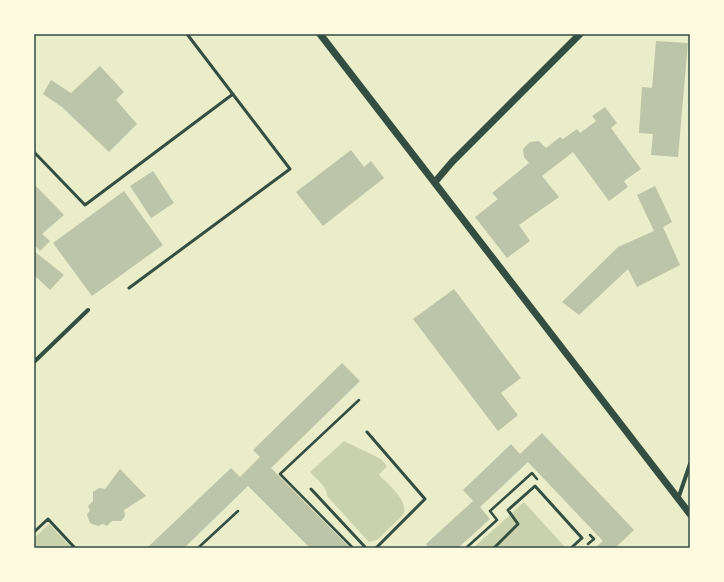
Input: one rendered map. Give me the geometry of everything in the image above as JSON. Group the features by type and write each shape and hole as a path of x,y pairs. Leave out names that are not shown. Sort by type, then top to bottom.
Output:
{"street":[{"path":"320,34 690,514"},
{"path":"435,182 452,162 580,34"},
{"path":"34,362 88,310"},
{"path":"678,499 690,464"}],"lane":[{"path":"129,288 290,169 188,34"},
{"path":"34,152 85,205 233,94"},
{"path":"367,432 425,499 376,548"},
{"path":"494,548 518,524 508,510 535,486 582,538 571,548"},
{"path":"311,489 366,548"},
{"path":"34,532 48,519 75,548"}],"path":[{"path":"352,548 280,474 359,400"},
{"path":"466,548 497,520 490,511 532,473 542,484"},
{"path":"198,548 238,511"},
{"path":"584,548 594,539 589,533"}],"green space":[{"path":"344,441 381,459 387,466 379,475 401,499 403,505 403,515 377,540 369,542 327,496 327,492 323,486 310,472"},
{"path":"524,502 564,546 562,548 473,548"},
{"path":"49,524 72,548 34,548 34,538"}],"building":[{"path":"656,41 688,43 678,157 651,155 653,134 639,133 642,87 652,88"},
{"path":"100,66 124,92 116,100 137,124 109,152 62,107 43,94 51,80 71,93"},
{"path":"605,107 617,123 611,128 641,169 624,181 628,187 609,201 573,152 542,176 559,197 519,225 530,241 507,258 475,217 498,199 492,193 529,163 524,157 523,149 530,142 539,141 546,148 560,137 563,139 577,129 580,133 596,121 592,116"},
{"path":"351,150 364,167 371,161 384,178 323,226 296,192"},
{"path":"153,171 174,203 151,218 130,186"},
{"path":"34,184 64,215 42,234 50,241 40,251 34,244"},
{"path":"655,186 672,222 663,227 680,265 637,287 628,269 579,315 562,302 618,247 654,231 637,195"},
{"path":"124,191 163,245 92,296 53,243"},
{"path":"34,251 64,275 50,290 34,275"},
{"path":"454,289 521,378 501,393 518,415 498,431 413,319"},
{"path":"342,363 360,381 271,468 350,548 310,548 248,486 184,548 147,548 231,468 240,477 260,457 253,450"},
{"path":"542,433 634,530 615,548 595,548 603,541 528,462 480,507 490,519 458,548 429,548 426,544 473,501 463,490 511,444 520,454"},
{"path":"120,469 146,496 124,510 125,516 121,521 112,521 107,526 103,524 98,526 90,523 87,515 90,510 88,506 93,501 93,492 99,488 105,489"}]}
